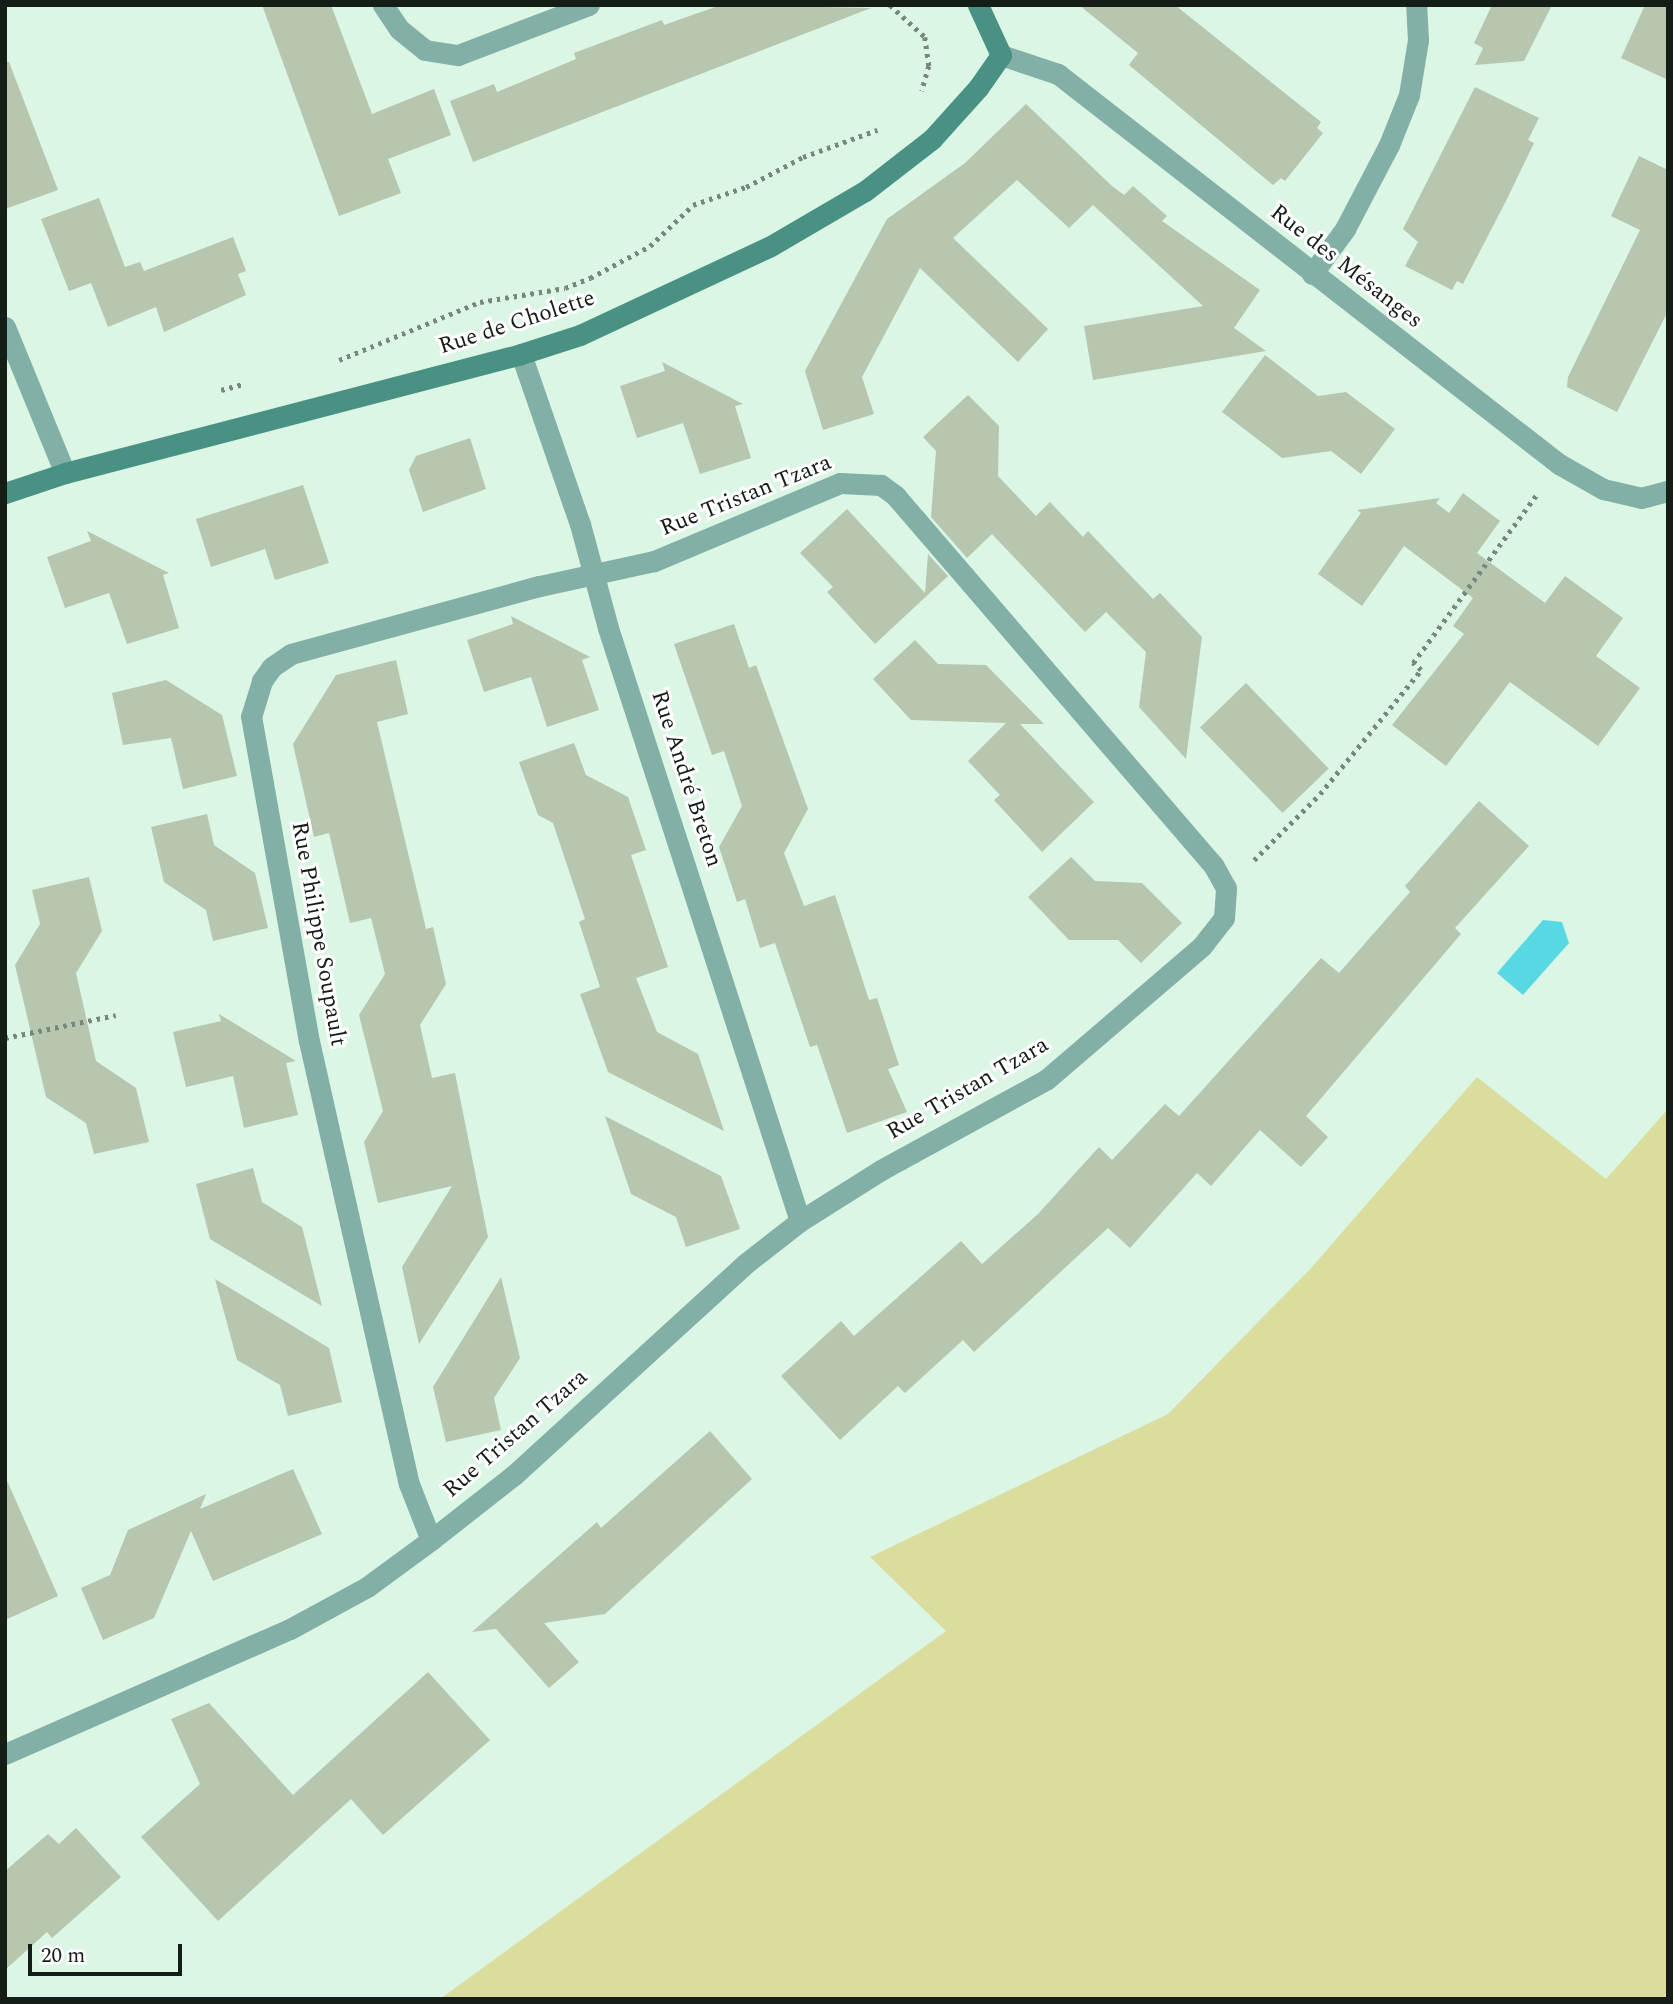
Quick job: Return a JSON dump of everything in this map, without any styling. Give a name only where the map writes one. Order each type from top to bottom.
[{"type":"street","points":[[383,5],[399,29],[425,50],[458,55],[589,5]]},
{"type":"street","points":[[978,5],[1001,55]]},
{"type":"street","points":[[1312,274],[1345,229],[1389,145],[1409,95],[1418,40],[1416,5]]},
{"type":"street","name":"Rue des Mésanges","points":[[1001,55],[1058,74],[1559,464],[1603,489],[1641,498],[1668,491]]},
{"type":"street","name":"Rue de Cholette","points":[[5,494],[65,473],[520,354],[580,335],[769,247],[865,191],[932,139],[1001,55]]},
{"type":"street","points":[[5,327],[65,473]]},
{"type":"street","name":"Rue André Breton","points":[[520,354],[596,576],[608,628],[800,1221]]},
{"type":"street","name":"Rue Tristan Tzara","points":[[5,1754],[290,1629],[367,1587],[514,1475],[745,1264],[800,1221],[881,1170],[1047,1079],[1202,946],[1224,918],[1226,888],[1177,823],[896,496],[881,485],[840,483],[654,561],[596,576]]},
{"type":"street","name":"Rue Philippe Soupault","points":[[431,1540],[409,1484],[309,1041],[251,716],[262,681],[272,667],[291,654],[539,586],[596,576]]},
{"type":"path","points":[[890,5],[925,37],[929,49],[929,66],[917,99]]},
{"type":"path","points":[[327,366],[480,302],[565,288],[590,278],[650,246],[693,205],[746,187],[803,157],[884,127]]},
{"type":"path","points":[[218,391],[252,382]]},
{"type":"path","points":[[1226,888],[1320,794],[1420,670],[1413,663],[1559,464]]},
{"type":"path","points":[[5,1038],[116,1015]]},
{"type":"green space","points":[[1477,1077],[1606,1179],[1668,1109],[1668,1999],[440,1999],[946,1631],[870,1557],[1168,1414],[1312,1267]]},
{"type":"water","points":[[1543,920],[1562,922],[1569,943],[1523,995],[1497,973]]},
{"type":"building","points":[[262,5],[331,5],[372,114],[434,89],[451,135],[388,159],[401,193],[339,216]]},
{"type":"building","points":[[721,5],[871,8],[473,162],[450,101],[494,84],[497,92],[576,59],[574,53],[662,20],[664,25]]},
{"type":"building","points":[[1079,5],[1175,5],[1321,122],[1317,128],[1323,133],[1285,181],[1281,178],[1273,185],[1129,65],[1138,53]]},
{"type":"building","points":[[1492,5],[1552,5],[1524,61],[1475,65],[1483,48],[1474,43]]},
{"type":"building","points":[[1645,5],[1668,5],[1668,80],[1621,58]]},
{"type":"building","points":[[5,62],[9,62],[58,190],[5,209]]},
{"type":"building","points":[[1475,87],[1539,118],[1528,140],[1534,143],[1507,199],[1463,284],[1457,281],[1452,290],[1405,266],[1418,242],[1403,229]]},
{"type":"building","points":[[1026,104],[1112,186],[1124,195],[1133,186],[1167,216],[1162,221],[1260,290],[1234,328],[1266,351],[1093,380],[1084,326],[1203,306],[1093,205],[1069,228],[1017,180],[953,238],[1048,329],[1018,362],[920,268],[862,377],[874,414],[823,430],[805,371],[887,219],[965,163]]},
{"type":"building","points":[[1639,156],[1668,170],[1668,311],[1617,412],[1567,387],[1568,377],[1640,230],[1611,216]]},
{"type":"building","points":[[99,198],[125,267],[140,262],[144,271],[233,237],[246,271],[238,274],[246,295],[164,332],[156,307],[108,327],[91,283],[69,291],[41,219]]},
{"type":"building","points":[[1265,355],[1318,396],[1346,392],[1395,429],[1361,474],[1331,451],[1282,458],[1222,412]]},
{"type":"building","points":[[662,362],[743,404],[735,406],[751,458],[700,474],[683,423],[637,438],[620,386],[665,371]]},
{"type":"building","points":[[968,395],[999,426],[998,476],[1036,516],[1050,502],[1083,537],[1088,531],[1153,599],[1160,593],[1202,637],[1186,759],[1139,707],[1146,652],[1106,612],[1085,632],[992,534],[967,558],[931,517],[936,451],[923,437]]},
{"type":"building","points":[[470,438],[486,489],[423,512],[409,470],[416,456]]},
{"type":"building","points":[[303,485],[329,563],[275,580],[265,549],[211,567],[196,519]]},
{"type":"building","points":[[1463,493],[1500,521],[1477,553],[1545,603],[1565,576],[1623,618],[1596,656],[1640,688],[1598,746],[1510,682],[1446,766],[1392,725],[1464,634],[1453,626],[1473,598],[1404,546],[1362,606],[1318,574],[1361,513],[1357,510],[1440,498],[1436,503],[1449,513]]},
{"type":"building","points":[[847,509],[925,593],[928,554],[948,576],[875,644],[827,592],[833,587],[800,553]]},
{"type":"building","points":[[87,531],[169,573],[163,575],[179,628],[127,644],[109,593],[65,608],[47,557],[91,541]]},
{"type":"building","points":[[511,616],[590,657],[582,660],[599,710],[547,727],[531,677],[484,692],[467,640],[513,624]]},
{"type":"building","points":[[734,624],[749,668],[756,665],[808,809],[784,853],[804,906],[835,895],[869,1000],[877,998],[899,1065],[888,1069],[907,1112],[847,1133],[817,1045],[810,1047],[775,943],[760,948],[745,899],[737,902],[719,847],[742,806],[724,751],[712,755],[674,644]]},
{"type":"building","points":[[915,640],[938,664],[986,665],[1044,724],[1020,724],[1094,802],[1042,852],[994,800],[1000,795],[968,761],[1006,723],[911,720],[873,679]]},
{"type":"building","points":[[396,660],[408,714],[377,722],[426,929],[433,927],[446,984],[420,1025],[432,1078],[455,1073],[488,1237],[419,1344],[402,1267],[452,1186],[378,1203],[364,1142],[383,1111],[359,1015],[385,974],[371,918],[350,923],[329,833],[314,837],[293,744],[336,675]]},
{"type":"building","points":[[166,680],[222,715],[237,776],[183,789],[171,738],[123,745],[112,693]]},
{"type":"building","points":[[1246,683],[1329,769],[1283,813],[1200,727]]},
{"type":"building","points":[[574,743],[586,775],[628,797],[646,850],[631,855],[668,967],[636,978],[657,1032],[698,1054],[724,1131],[608,1072],[580,994],[600,987],[579,922],[585,919],[553,823],[538,815],[519,762]]},
{"type":"building","points":[[1479,801],[1529,846],[1455,928],[1461,934],[1306,1116],[1328,1137],[1301,1167],[1260,1130],[1211,1186],[1197,1173],[1130,1248],[1108,1228],[974,1352],[963,1340],[905,1393],[898,1386],[840,1440],[781,1376],[841,1321],[854,1336],[961,1241],[982,1264],[1038,1214],[1099,1147],[1112,1160],[1165,1104],[1179,1116],[1321,958],[1339,973],[1410,892],[1405,886]]},
{"type":"building","points":[[207,814],[214,845],[255,873],[268,928],[213,941],[206,910],[164,882],[151,827]]},
{"type":"building","points":[[1071,857],[1095,881],[1142,883],[1182,923],[1141,963],[1118,940],[1069,940],[1028,897]]},
{"type":"building","points":[[89,877],[102,931],[76,973],[96,1061],[136,1088],[149,1142],[94,1154],[86,1123],[46,1097],[15,965],[40,924],[32,890]]},
{"type":"building","points":[[219,1014],[296,1061],[286,1063],[298,1115],[244,1128],[233,1076],[186,1087],[173,1032],[221,1021]]},
{"type":"building","points":[[605,1116],[721,1176],[740,1229],[686,1247],[676,1217],[631,1194]]},
{"type":"building","points":[[253,1168],[262,1202],[302,1227],[322,1306],[210,1239],[196,1184]]},
{"type":"building","points":[[501,1277],[520,1358],[494,1398],[501,1430],[446,1442],[433,1387]]},
{"type":"building","points":[[215,1279],[329,1348],[342,1402],[288,1416],[280,1385],[237,1360]]},
{"type":"building","points":[[710,1431],[752,1479],[605,1614],[544,1623],[579,1662],[549,1688],[496,1629],[472,1632],[597,1522],[601,1528]]},
{"type":"building","points":[[293,1469],[322,1534],[213,1581],[191,1531],[154,1618],[103,1640],[81,1588],[110,1575],[128,1530],[206,1494],[200,1509]]},
{"type":"building","points":[[5,1476],[58,1596],[5,1620]]},
{"type":"building","points":[[428,1672],[490,1740],[383,1835],[351,1799],[218,1921],[141,1837],[200,1784],[171,1719],[209,1703],[293,1795]]},
{"type":"building","points":[[76,1828],[121,1877],[52,1938],[47,1932],[5,1970],[5,1871],[48,1834],[59,1844]]}]
